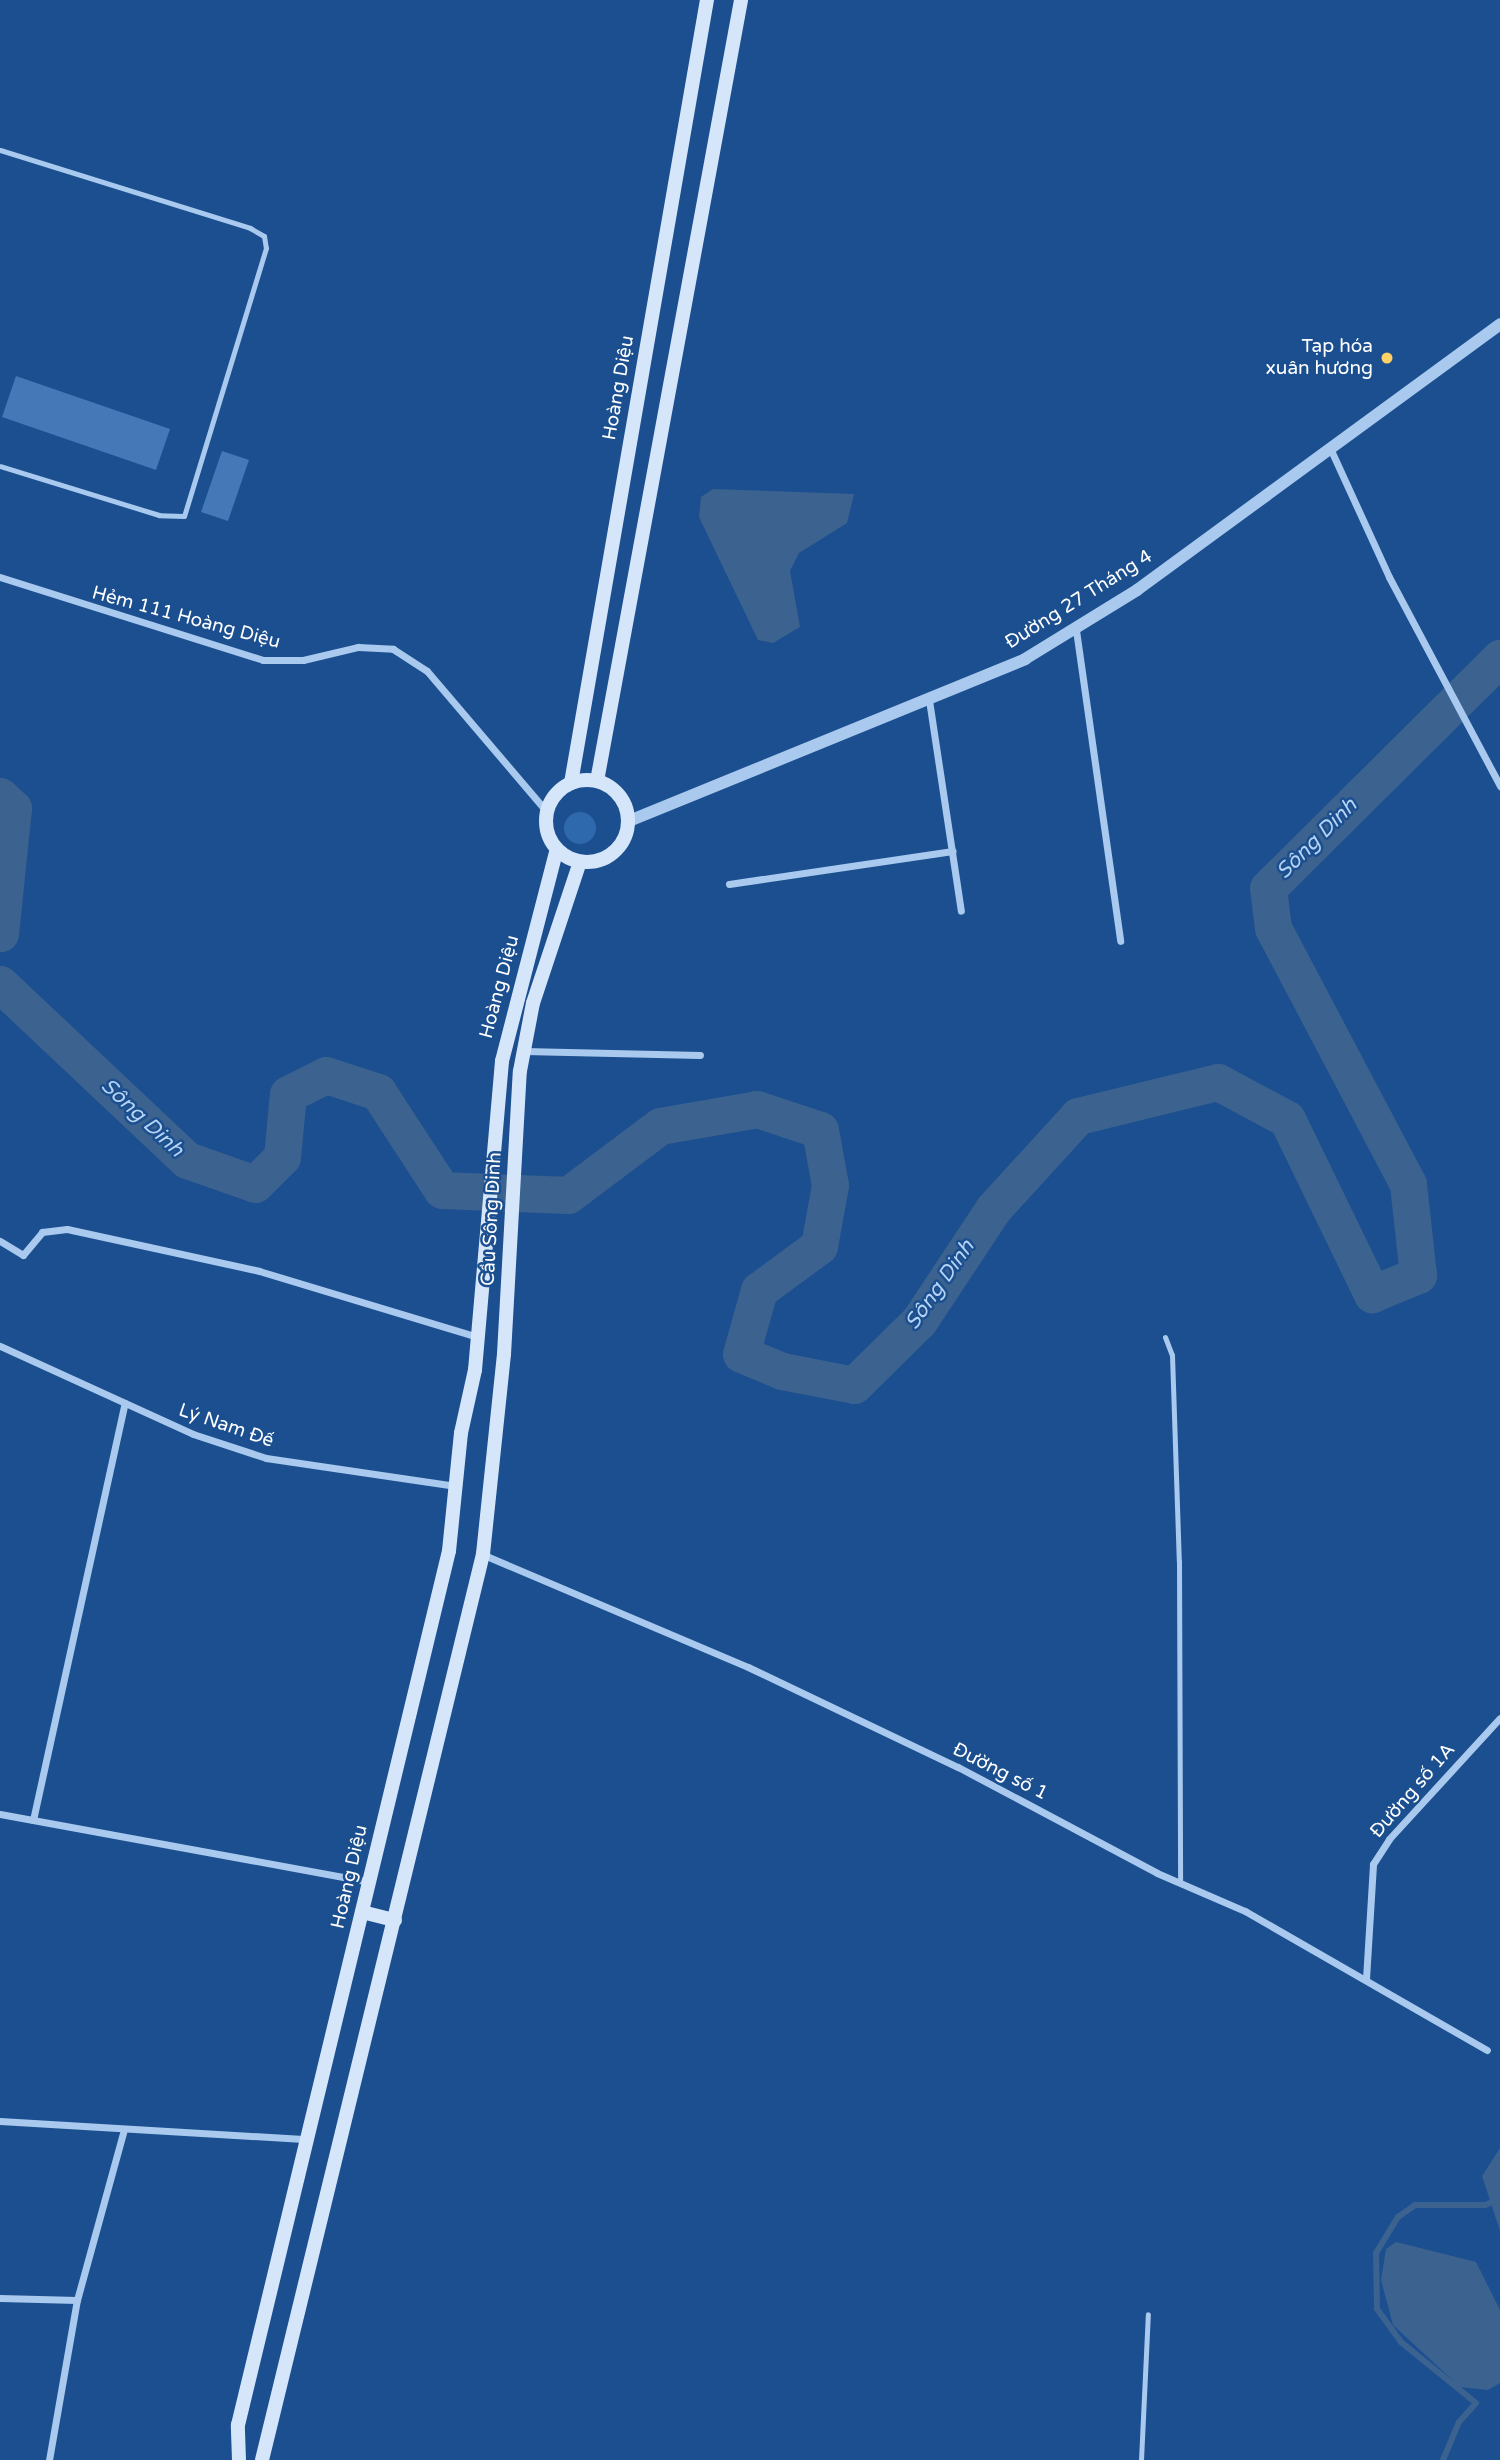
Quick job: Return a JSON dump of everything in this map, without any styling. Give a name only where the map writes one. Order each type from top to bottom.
[{"type":"main road","name":"Hoàng Diệu","points":[[571,783],[707,0]]},
{"type":"main road","points":[[597,781],[741,0]]},
{"type":"main road","points":[[597,781],[620,796],[629,821],[614,853],[580,862],[557,849],[550,838],[547,812],[571,783],[597,781]]},
{"type":"main road","name":"Hoàng Diệu","points":[[493,1136],[509,1023],[557,849]]},
{"type":"main road","name":"Hoàng Diệu","points":[[515,1138],[524,1051],[533,1003],[580,862]]},
{"type":"main road","name":"Cầu Sông Dinh","points":[[480,1299],[493,1136]]},
{"type":"main road","name":"Cầu Sông Dinh","points":[[483,1554],[506,1303],[515,1138]]},
{"type":"main road","name":"Hoàng Diệu","points":[[239,2460],[238,2425],[449,1551],[478,1337],[480,1299]]},
{"type":"main road","points":[[262,2460],[483,1554]]},
{"type":"main road","points":[[362,1912],[395,1920]]},
{"type":"street","name":"Đường 27 Tháng 4","points":[[629,821],[1003,670],[1076,630],[1500,324]]},
{"type":"street","points":[[1330,448],[1432,661],[1500,786]]},
{"type":"street","name":"Hẻm 111 Hoàng Diệu","points":[[0,577],[263,660],[303,660],[358,648],[393,649],[427,671],[547,812]]},
{"type":"street","points":[[1076,630],[1120,941]]},
{"type":"street","points":[[929,700],[961,911]]},
{"type":"street","points":[[729,884],[953,851]]},
{"type":"street","points":[[524,1051],[700,1055]]},
{"type":"street","points":[[0,1241],[23,1255],[42,1232],[67,1229],[259,1271],[478,1337]]},
{"type":"street","name":"Lý Nam Đế","points":[[0,1346],[125,1403],[266,1458],[456,1486]]},
{"type":"street","points":[[33,1820],[125,1403]]},
{"type":"street","name":"Đường số 1","points":[[483,1554],[748,1667],[1180,1883],[1245,1910],[1487,2050]]},
{"type":"street","name":"Đường số 1A","points":[[1366,1979],[1373,1864],[1389,1839],[1500,1718]]},
{"type":"street","points":[[0,1814],[369,1882]]},
{"type":"street","points":[[0,2121],[307,2139]]},
{"type":"street","points":[[49,2460],[77,2301],[124,2129]]},
{"type":"street","points":[[0,2298],[77,2301]]},
{"type":"lane","points":[[0,150],[250,228],[266,241],[184,516],[159,515],[0,466]]},
{"type":"lane","points":[[1165,1337],[1172,1355],[1180,1561],[1180,1883]]},
{"type":"lane","points":[[1141,2460],[1148,2314]]},
{"type":"shaded area","points":[[713,489],[854,494],[847,523],[799,553],[790,571],[800,627],[773,643],[758,640],[699,517],[701,497]]},
{"type":"shaded area","points":[[580,812],[592,816],[596,828],[592,840],[580,844],[568,840],[564,828],[568,816]]},
{"type":"shaded area","points":[[1500,2148],[1500,2231],[1482,2176]]},
{"type":"shaded area","points":[[1396,2242],[1476,2262],[1500,2310],[1500,2383],[1488,2390],[1460,2387],[1393,2325],[1381,2280],[1386,2249]]},
{"type":"building","points":[[16,376],[170,429],[156,470],[2,417]]},
{"type":"building","points":[[222,451],[249,460],[228,521],[201,512]]},
{"type":"waterway","name":"Sông Dinh","points":[[0,984],[187,1160],[255,1184],[282,1157],[288,1094],[326,1075],[378,1092],[442,1190],[568,1195],[660,1126],[757,1109],[820,1130],[830,1185],[819,1246],[759,1290],[741,1354],[782,1371],[854,1385],[919,1321],[993,1209],[1078,1116],[1218,1082],[1287,1119],[1372,1294],[1418,1275],[1408,1184],[1273,928],[1268,888],[1500,658]]},
{"type":"waterway","name":"Sông Dinh","points":[[0,796],[13,808],[0,933]]},
{"type":"waterway","points":[[1443,2460],[1459,2422],[1476,2403],[1401,2342],[1377,2309],[1376,2253],[1398,2217],[1415,2205],[1485,2205],[1500,2199]]},
{"type":"place","name":"Tạp hóa xuân hương","points":[[1387,358]]}]
